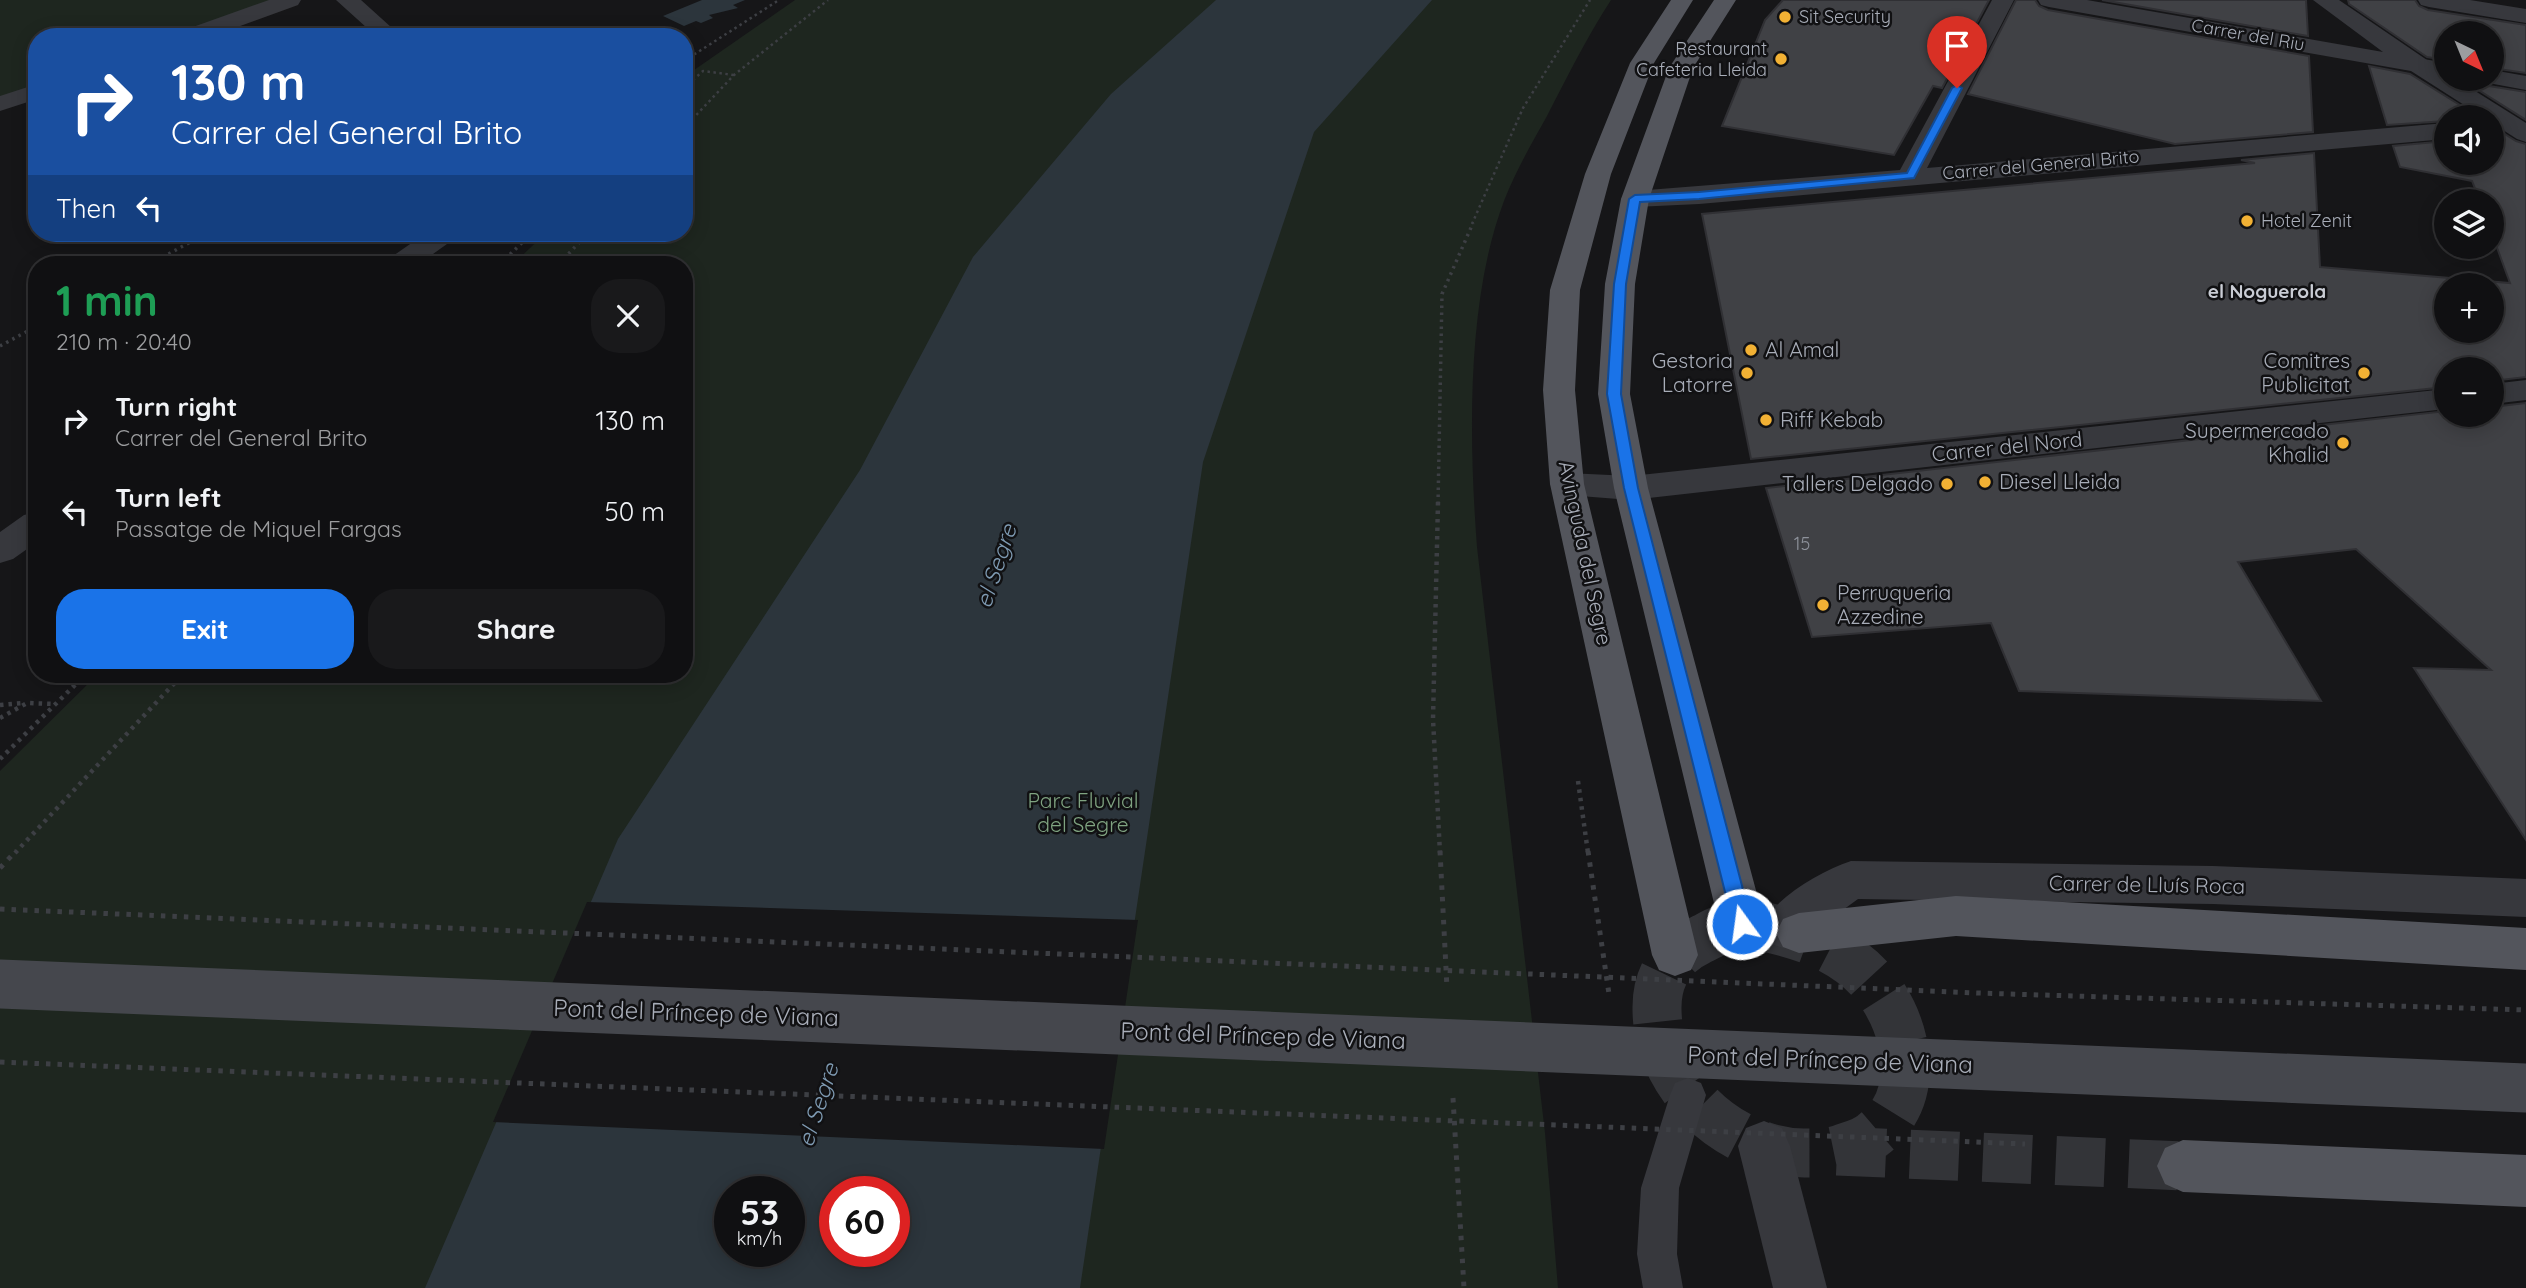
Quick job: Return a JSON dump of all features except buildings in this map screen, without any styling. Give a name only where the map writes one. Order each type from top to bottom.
[{"type":"main road","name":"Avinguda del Segre","points":[[1675,955],[1567,484],[1559,390],[1565,290],[1598,174],[1642,62],[1682,0]]},
{"type":"main road","points":[[1725,0],[1681,68],[1635,199],[1620,284],[1614,394],[1631,488],[1775,928],[1956,916],[2526,949]]},
{"type":"main road","name":"Pont del Príncep de Viana","points":[[0,984],[2526,1088]]},
{"type":"main road","points":[[2183,1166],[2526,1181]]},
{"type":"street","points":[[212,28],[290,0]]},
{"type":"street","points":[[346,0],[380,28]]},
{"type":"street","points":[[1910,176],[2003,0]]},
{"type":"street","name":"Carrer del Riu","points":[[2049,0],[2434,68]]},
{"type":"street","points":[[2324,0],[2514,128]]},
{"type":"street","points":[[2429,0],[2526,16]]},
{"type":"street","points":[[2504,79],[2526,83]]},
{"type":"street","points":[[0,104],[28,93]]},
{"type":"street","name":"Carrer del General Brito","points":[[1635,199],[1699,196],[2434,132]]},
{"type":"street","points":[[411,256],[431,242]]},
{"type":"street","points":[[2504,393],[2526,390]]},
{"type":"street","name":"Carrer del Nord","points":[[1567,484],[1631,488],[2434,400]]},
{"type":"street","points":[[0,550],[28,530]]},
{"type":"street","name":"Carrer de Lluís Roca","points":[[1775,928],[1851,880],[2213,885],[2526,898]]},
{"type":"street","points":[[1764,1146],[1800,1288]]},
{"type":"lane","points":[[1663,1288],[1657,1254],[1660,1188],[1688,1095]]},
{"type":"path","points":[[693,55],[779,0]]},
{"type":"path","points":[[693,118],[734,75],[828,0]]},
{"type":"path","points":[[1448,996],[1433,719],[1442,294],[1523,108],[1590,0]]},
{"type":"path","points":[[693,80],[703,71],[734,75]]},
{"type":"path","points":[[165,256],[190,242]]},
{"type":"path","points":[[509,256],[523,242]]},
{"type":"path","points":[[566,256],[580,242]]},
{"type":"path","points":[[0,346],[28,331]]},
{"type":"path","points":[[0,758],[77,683]]},
{"type":"path","points":[[0,868],[175,683]]},
{"type":"path","points":[[0,718],[27,703]]},
{"type":"path","points":[[0,705],[56,704]]},
{"type":"path","points":[[0,909],[1963,992],[2526,1010]]},
{"type":"path","points":[[0,1062],[2025,1144]]},
{"type":"path","points":[[1453,1094],[1464,1288]]},
{"type":"green space","points":[[0,0],[290,0],[212,28],[28,28],[28,94],[0,104]]},
{"type":"green space","name":"Parc Fluvial del Segre","points":[[795,0],[1611,0],[1585,43],[1504,201],[1483,282],[1473,372],[1472,462],[1477,547],[1545,1133],[1558,1288],[0,1288],[0,771],[89,683],[693,683],[693,256],[522,256],[536,242],[693,242],[693,71]]},
{"type":"water","points":[[702,0],[745,0],[733,5],[738,8],[709,15],[713,18],[701,23],[696,21],[684,26],[663,16]]},
{"type":"water","name":"el Segre","points":[[1216,0],[1432,0],[1314,132],[1203,462],[1080,1288],[425,1288],[618,839],[860,470],[973,257],[1111,94]]},
{"type":"pier","points":[[587,902],[1138,920],[1104,1149],[493,1122]]},
{"type":"tunnel","points":[[1761,926],[1805,938],[1846,958],[1869,978],[1893,1014],[1901,1035],[1905,1078],[1900,1099],[1890,1118],[1863,1141],[1818,1153],[1776,1150],[1749,1141],[1724,1127],[1702,1108],[1683,1087],[1669,1062],[1660,1035],[1657,1007],[1660,985],[1668,967],[1690,945],[1718,931],[1761,926]]},
{"type":"tunnel","points":[[1837,1151],[2183,1166]]},
{"type":"place","name":"Sit Security","points":[[1785,17]]},
{"type":"place","name":"Restaurant Cafeteria Lleida","points":[[1781,59]]},
{"type":"place","name":"Hotel Zenit","points":[[2247,221]]},
{"type":"place","name":"Al Amal","points":[[1751,350]]},
{"type":"place","name":"Gestoria Latorre","points":[[1747,373]]},
{"type":"place","name":"Comitres Publicitat","points":[[2364,373]]},
{"type":"place","name":"Riff Kebab","points":[[1766,420]]},
{"type":"place","name":"Supermercado Khalid","points":[[2343,443]]},
{"type":"place","name":"Diesel Lleida","points":[[1985,482]]},
{"type":"place","name":"Tallers Delgado","points":[[1947,484]]},
{"type":"place","name":"Perruqueria Azzedine","points":[[1823,605]]},
{"type":"district","name":"el Noguerola","points":[[2267,291]]},
{"type":"route","points":[[1742,924],[1631,488],[1614,394],[1620,284],[1635,199],[1699,196],[1910,176],[1957,88]]}]
